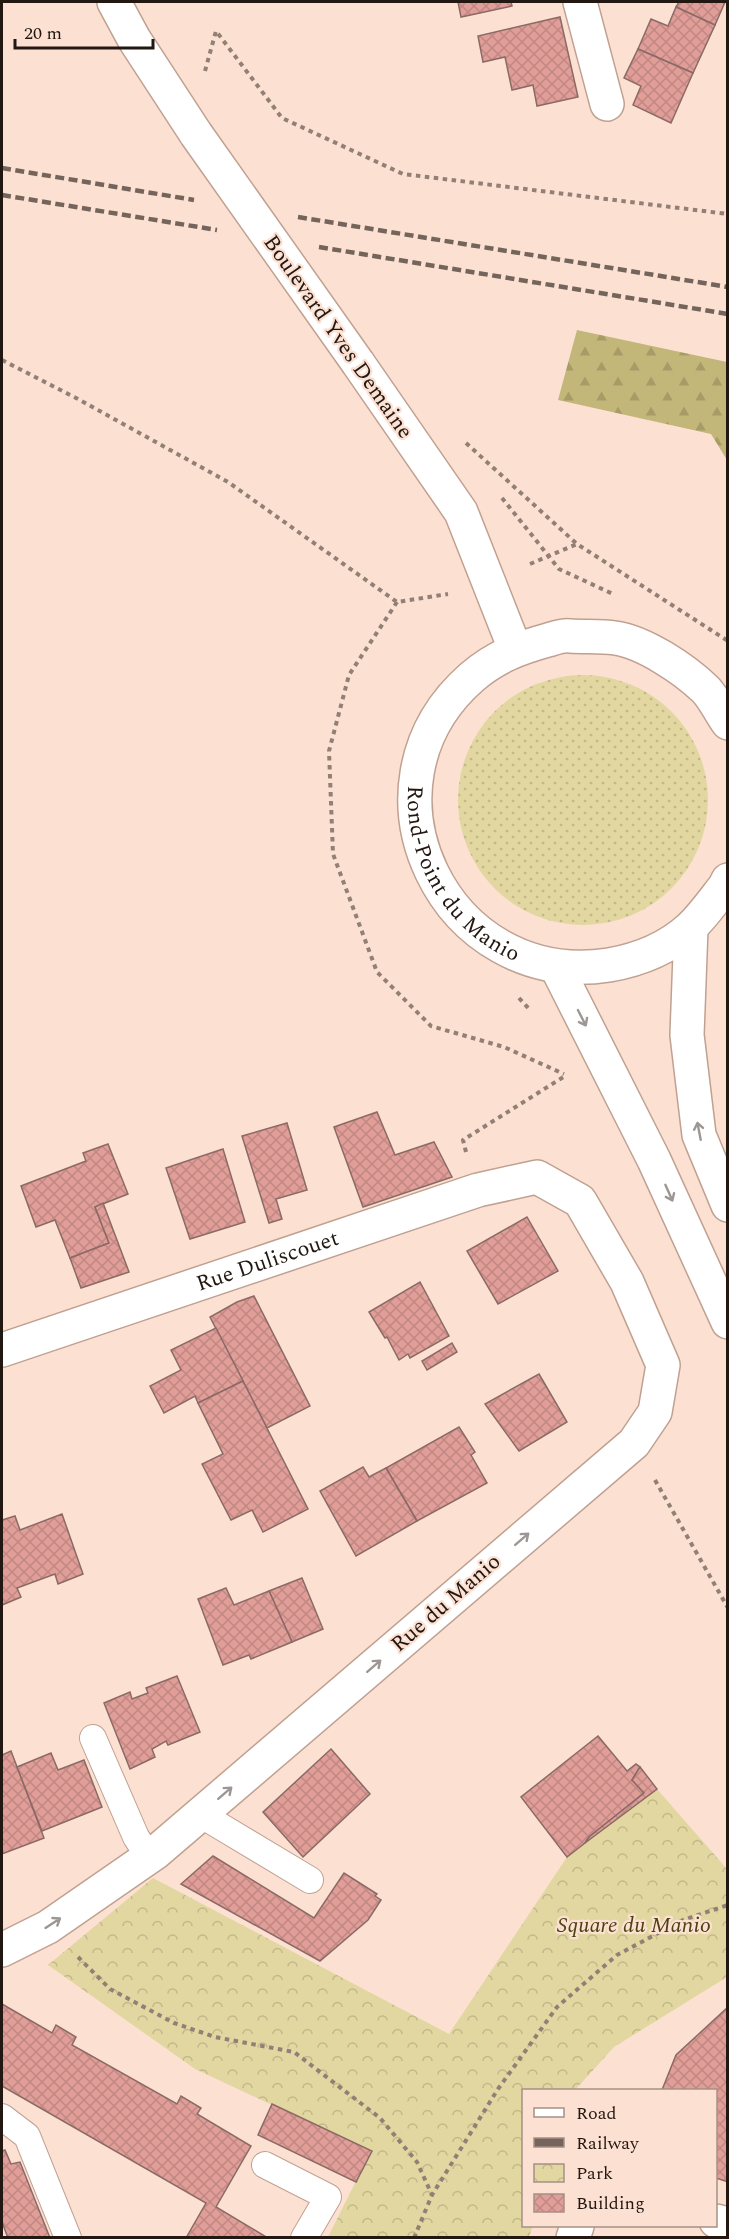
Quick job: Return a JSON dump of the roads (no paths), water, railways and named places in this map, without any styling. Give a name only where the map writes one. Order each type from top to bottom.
[{"type":"main road","name":"Boulevard Yves Demaine","points":[[104,2],[134,39]]},
{"type":"main road","name":"Boulevard Yves Demaine","points":[[114,2],[134,39],[196,134],[461,512],[515,649]]},
{"type":"main road","points":[[580,2],[607,104]]},
{"type":"main road","name":"Rond-Point du Manio","points":[[728,723],[706,690],[666,657],[617,638],[566,636],[515,649],[484,666],[458,690],[437,719],[422,752],[415,787],[416,822],[424,857],[436,882],[462,918],[490,940],[521,957],[556,966],[592,967],[628,962],[661,948],[691,928],[728,880]]},
{"type":"main road","points":[[691,928],[687,1035],[699,1135],[728,1205]]},
{"type":"main road","points":[[556,966],[654,1160],[728,1322]]},
{"type":"main road","name":"Rue Duliscouet","points":[[2,1350],[478,1190],[537,1178]]},
{"type":"main road","name":"Rue du Manio","points":[[2,1950],[48,1927],[149,1857],[634,1443],[655,1412],[663,1365],[627,1282],[580,1201],[537,1178]]},
{"type":"lane","points":[[93,1738],[136,1837],[149,1857]]},
{"type":"lane","points":[[200,1814],[310,1880]]},
{"type":"lane","points":[[2,2117],[27,2136],[68,2238]]},
{"type":"lane","points":[[266,2165],[328,2197],[304,2238]]},
{"type":"railway","points":[[2,168],[194,200]]},
{"type":"railway","points":[[2,195],[217,230]]},
{"type":"railway","points":[[298,217],[728,287]]},
{"type":"railway","points":[[319,247],[728,314]]},
{"type":"park label","name":"Square du Manio","points":[[634,1925]]}]
